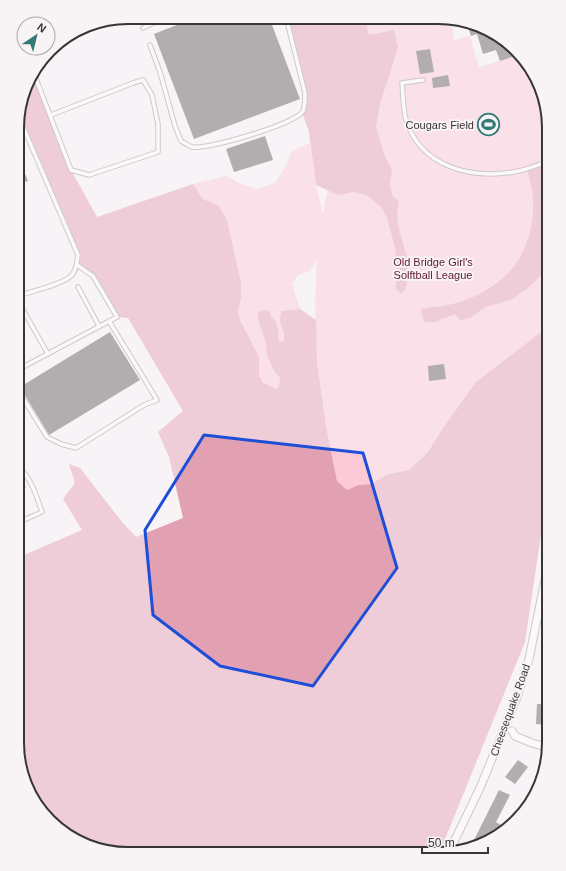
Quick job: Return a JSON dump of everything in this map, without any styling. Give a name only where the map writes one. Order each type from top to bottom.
[{"type":"street","name":"Cheesequake Road","points":[[452,846],[480,788],[516,700],[529,659],[542,595]]},
{"type":"street","points":[[512,731],[515,736],[542,746]]},
{"type":"lane","points":[[143,28],[151,24]]},
{"type":"lane","points":[[150,45],[160,72],[175,126],[181,141],[193,147],[223,143],[283,124],[295,118],[302,112],[305,103],[304,93],[287,24]]},
{"type":"lane","points":[[36,79],[71,170],[89,176],[158,152],[158,124],[152,95],[143,80],[51,115]]},
{"type":"lane","points":[[423,80],[402,83],[403,102],[406,119],[415,139],[430,156],[453,168],[469,172],[514,172],[542,163]]},
{"type":"lane","points":[[24,129],[78,255],[77,265],[72,276],[58,283],[24,293]]},
{"type":"lane","points":[[24,366],[117,317],[93,276],[77,265]]},
{"type":"lane","points":[[78,287],[99,326]]},
{"type":"lane","points":[[24,312],[48,354]]},
{"type":"lane","points":[[24,399],[48,437],[61,444],[76,448],[144,405],[157,400],[109,321]]},
{"type":"lane","points":[[24,472],[33,485],[42,512],[24,521]]},
{"type":"highlighted area","points":[[204,435],[363,453],[397,568],[313,686],[220,666],[153,615],[145,530]]},
{"type":"green space","name":"Old Bridge Girl's Solftball League","points":[[366,24],[452,25],[454,40],[470,36],[479,67],[514,56],[528,76],[537,94],[542,128],[542,331],[476,382],[428,452],[409,470],[388,474],[371,484],[358,485],[347,490],[337,481],[326,426],[317,362],[315,302],[317,259],[310,271],[298,275],[292,284],[300,309],[281,311],[280,322],[284,329],[283,341],[280,343],[278,336],[258,320],[269,358],[280,378],[279,386],[276,389],[262,381],[259,374],[256,351],[240,320],[238,312],[241,298],[241,283],[234,253],[219,207],[203,199],[193,184],[227,176],[240,184],[259,189],[276,182],[292,151],[310,143],[316,185],[323,215],[328,192],[325,186],[376,127],[380,104],[398,48],[369,35]]},
{"type":"shaded area","points":[[288,24],[366,24],[369,35],[394,30],[398,48],[380,104],[376,127],[384,154],[392,170],[390,184],[392,195],[399,202],[397,215],[399,230],[407,257],[407,283],[405,290],[401,293],[396,290],[394,261],[396,251],[387,218],[381,207],[368,196],[354,192],[338,195],[316,185],[309,132],[302,112],[305,93]]},
{"type":"shaded area","points":[[36,80],[71,170],[97,217],[193,184],[203,199],[219,206],[227,220],[241,283],[241,298],[238,312],[240,320],[259,358],[259,374],[262,382],[276,389],[279,386],[280,378],[275,372],[268,358],[265,340],[258,320],[258,314],[262,310],[269,311],[272,318],[276,321],[280,342],[283,341],[284,335],[280,321],[281,311],[300,309],[316,320],[317,362],[326,426],[337,481],[347,490],[358,485],[371,484],[388,474],[409,470],[428,452],[476,382],[541,332],[542,528],[525,642],[442,847],[114,846],[88,839],[65,826],[54,817],[38,795],[29,777],[24,750],[24,555],[82,530],[63,499],[75,483],[69,464],[80,468],[122,522],[136,537],[183,518],[169,457],[158,432],[183,411],[128,318],[117,317],[93,276],[77,265],[78,255],[24,129],[29,94]]},
{"type":"shaded area","points":[[542,163],[542,275],[527,289],[512,299],[485,307],[471,317],[461,321],[455,314],[435,322],[424,322],[421,309],[445,306],[474,297],[498,282],[517,263],[526,246],[533,217],[533,198],[527,168]]},
{"type":"building","points":[[179,24],[272,24],[300,99],[194,139],[154,34]]},
{"type":"building","points":[[469,29],[490,38],[514,56],[500,61],[496,50],[483,54],[477,34],[471,36]]},
{"type":"building","points":[[430,49],[434,72],[420,74],[416,51]]},
{"type":"building","points":[[448,75],[450,86],[433,88],[432,78]]},
{"type":"building","points":[[265,136],[273,160],[234,172],[226,149]]},
{"type":"building","points":[[24,171],[28,181],[24,182]]},
{"type":"building","points":[[110,332],[140,380],[49,435],[24,394],[24,385]]},
{"type":"building","points":[[444,364],[446,379],[429,381],[428,366]]},
{"type":"building","points":[[537,704],[542,704],[542,724],[536,724]]},
{"type":"building","points":[[518,760],[528,767],[515,784],[505,777]]},
{"type":"building","points":[[499,790],[510,795],[496,822],[501,825],[500,827],[473,841]]},
{"type":"place","name":"Cougars Field","points":[[489,125]]}]
